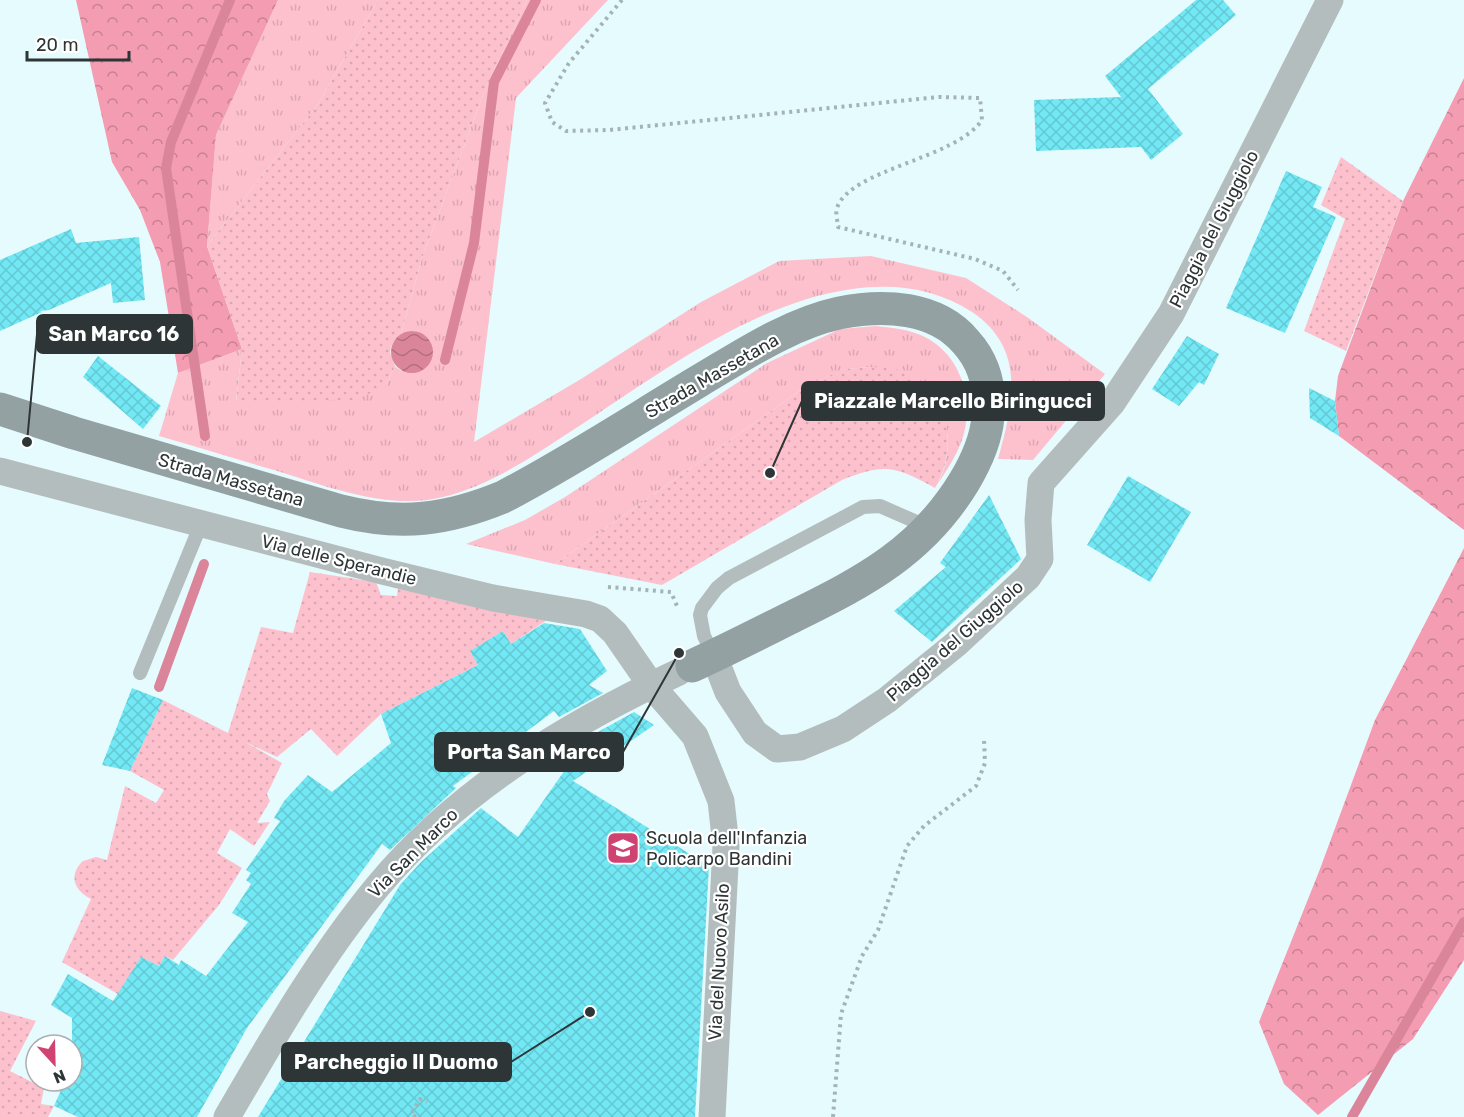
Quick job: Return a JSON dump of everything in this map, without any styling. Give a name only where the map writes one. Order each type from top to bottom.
[{"type":"street","name":"Piaggia del Giuggiolo","points":[[695,664],[728,692],[755,733],[777,749],[800,747],[830,736],[887,700],[956,644],[1029,578],[1041,559],[1038,520],[1041,483],[1112,403],[1170,314],[1330,0]]},
{"type":"street","name":"Strada Massetana","points":[[0,409],[341,512],[396,521],[425,519],[473,508],[511,493],[723,367],[791,330],[838,314],[861,310],[898,310],[931,317],[960,335],[980,362],[988,390],[989,408],[984,444],[957,493],[930,528],[908,549],[873,575],[695,664]]},
{"type":"street","name":"Via delle Sperandie","points":[[0,471],[484,596],[594,616],[615,633],[651,685]]},
{"type":"street","name":"Via San Marco","points":[[227,1117],[327,956],[393,869],[443,819],[492,781],[574,726],[695,664]]},
{"type":"street","name":"Via del Nuovo Asilo","points":[[651,685],[694,736],[714,782],[725,821],[712,1117]]},
{"type":"lane","points":[[695,664],[704,636],[700,615],[708,599],[729,578],[863,507],[880,506],[930,528]]},
{"type":"lane","points":[[140,674],[201,524]]},
{"type":"path","points":[[622,0],[569,63],[545,103],[552,122],[566,131],[609,130],[939,96],[980,98],[982,120],[974,133],[890,170],[846,193],[836,210],[838,227],[975,259],[1003,271],[1018,290]]},
{"type":"path","points":[[606,587],[671,592],[680,613]]},
{"type":"path","points":[[832,1117],[842,1014],[862,956],[878,930],[908,846],[924,826],[976,786],[986,763],[984,739]]},
{"type":"path","points":[[416,1117],[411,1114],[420,1099],[427,1102]]},
{"type":"green space","points":[[76,0],[278,0],[216,135],[207,246],[242,349],[178,373],[160,262],[140,210],[112,162]]},
{"type":"green space","points":[[278,0],[378,0],[318,104],[207,246],[216,135]]},
{"type":"green space","points":[[378,0],[527,0],[486,87],[422,258],[401,334],[392,344],[390,352],[395,366],[386,385],[356,400],[236,402],[242,349],[207,246],[318,104]]},
{"type":"green space","points":[[527,0],[608,0],[516,98],[474,442],[581,379],[701,302],[779,261],[871,256],[966,278],[1027,317],[1105,374],[1033,460],[998,459],[1008,418],[1011,379],[1008,361],[1001,343],[990,327],[972,312],[944,297],[899,287],[868,287],[814,297],[741,326],[671,365],[511,469],[478,486],[443,497],[422,501],[401,501],[357,495],[159,436],[178,373],[242,349],[236,401],[386,385],[395,366],[401,371],[426,337],[414,331],[401,334],[422,258],[486,87]]},
{"type":"green space","points":[[1464,78],[1464,530],[1339,436],[1335,401],[1338,376],[1403,201]]},
{"type":"green space","points":[[1341,157],[1403,201],[1346,351],[1304,331],[1345,219],[1321,205]]},
{"type":"green space","points":[[876,326],[919,334],[938,345],[956,368],[962,381],[966,396],[966,425],[953,459],[935,488],[946,463],[948,435],[870,367],[846,369],[808,385],[555,564],[466,544],[525,520],[565,497],[767,363],[840,329]]},
{"type":"green space","points":[[870,367],[896,369],[911,374],[925,383],[935,396],[947,425],[948,442],[942,474],[935,488],[910,475],[890,469],[869,471],[842,480],[662,585],[555,564],[808,385],[845,369]]},
{"type":"green space","points":[[1464,548],[1464,960],[1413,1039],[1318,1115],[1284,1084],[1259,1022],[1320,869],[1375,720]]},
{"type":"green space","points":[[310,572],[376,582],[381,595],[397,596],[398,587],[547,620],[511,644],[503,631],[470,651],[478,665],[381,714],[337,756],[311,729],[277,757],[245,742],[282,763],[267,794],[270,801],[257,823],[270,822],[254,846],[230,829],[217,853],[242,868],[219,905],[173,960],[165,956],[159,966],[141,957],[134,968],[137,1005],[62,962],[91,899],[80,892],[75,882],[74,877],[78,866],[83,861],[96,857],[107,860],[125,786],[156,803],[164,790],[130,771],[163,700],[228,733],[261,627],[293,633]]},
{"type":"green space","points":[[0,1011],[36,1021],[30,1033],[24,1033],[24,1044],[10,1071],[24,1078],[24,1093],[43,1093],[41,1104],[54,1106],[48,1117],[0,1117]]},
{"type":"water","points":[[412,331],[420,332],[427,337],[432,344],[432,360],[427,367],[420,372],[412,373],[404,372],[397,367],[392,360],[391,352],[392,344],[397,337],[404,332]]},
{"type":"building","points":[[1196,0],[1223,0],[1236,15],[1148,89],[1183,134],[1151,160],[1141,147],[1036,151],[1034,100],[1121,97],[1105,76]]},
{"type":"building","points":[[1286,171],[1322,187],[1313,207],[1336,217],[1285,333],[1226,308]]},
{"type":"building","points":[[71,229],[76,243],[139,237],[145,300],[113,303],[111,283],[49,310],[40,311],[42,312],[0,331],[0,260]]},
{"type":"building","points":[[1187,336],[1219,354],[1204,385],[1199,382],[1179,406],[1152,389]]},
{"type":"building","points":[[98,356],[161,406],[143,429],[83,377]]},
{"type":"building","points":[[1309,388],[1335,401],[1339,436],[1310,418]]},
{"type":"building","points":[[1128,476],[1191,512],[1150,582],[1087,545]]},
{"type":"building","points":[[989,495],[1021,559],[932,642],[894,611],[946,567],[940,563]]},
{"type":"building","points":[[544,623],[580,629],[607,671],[589,685],[603,693],[559,717],[554,711],[453,786],[456,788],[390,850],[382,844],[247,1028],[197,1117],[78,1117],[54,1106],[60,1093],[84,1093],[84,1033],[72,1033],[72,1018],[51,1005],[68,974],[113,1001],[141,957],[159,966],[165,956],[179,965],[181,960],[206,976],[248,922],[232,913],[251,884],[246,880],[251,873],[246,870],[280,821],[274,818],[284,801],[308,775],[332,792],[391,743],[381,714],[478,665],[470,651],[503,631],[511,644]]},
{"type":"building","points":[[132,688],[163,700],[130,771],[102,765]]},
{"type":"building","points":[[634,712],[654,725],[573,781],[709,866],[695,1117],[258,1117],[400,885],[421,862],[481,808],[518,837],[581,747],[578,743]]},
{"type":"waterway","points":[[205,436],[166,168],[171,142],[230,0]]},
{"type":"waterway","points":[[445,360],[474,243],[494,82],[536,0]]},
{"type":"waterway","points":[[159,687],[204,564]]},
{"type":"waterway","points":[[1352,1117],[1464,922]]},
{"type":"place","name":"San Marco 16","points":[[27,442]]},
{"type":"place","name":"Piazzale Marcello Biringucci","points":[[770,473]]},
{"type":"place","name":"Porta San Marco","points":[[679,653]]},
{"type":"place","name":"Scuola dell'Infanzia Policarpo Bandini","points":[[623,848]]},
{"type":"place","name":"Parcheggio Il Duomo","points":[[590,1012]]}]
